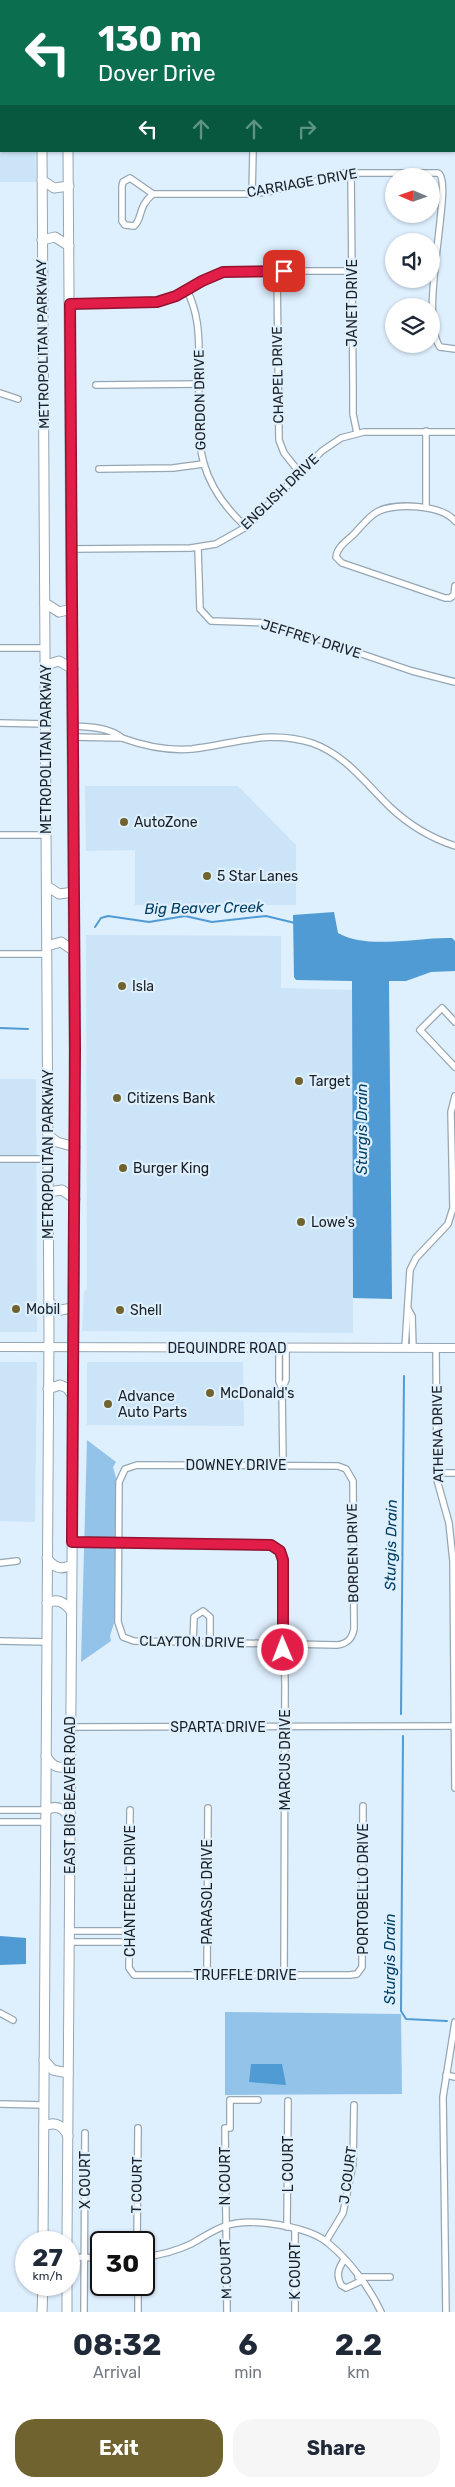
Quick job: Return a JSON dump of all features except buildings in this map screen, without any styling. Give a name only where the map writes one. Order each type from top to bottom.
[{"type":"main road","name":"METROPOLITAN PARKWAY","points":[[42,152],[49,1347]]},
{"type":"main road","name":"METROPOLITAN PARKWAY","points":[[68,152],[74,892],[75,1199],[72,1308],[73,1347]]},
{"type":"main road","points":[[42,180],[54,188],[69,186]]},
{"type":"main road","points":[[42,240],[55,237],[69,246]]},
{"type":"main road","points":[[46,603],[59,612],[72,609]]},
{"type":"main road","points":[[46,665],[59,661],[73,669]]},
{"type":"main road","points":[[47,886],[59,894],[74,892]]},
{"type":"main road","points":[[47,950],[61,942],[74,950]]},
{"type":"main road","points":[[48,1135],[57,1142],[75,1146]]},
{"type":"main road","points":[[48,1192],[62,1190],[75,1199]]},
{"type":"main road","points":[[49,1303],[61,1310],[72,1308]]},
{"type":"main road","name":"DEQUINDRE ROAD","points":[[0,1347],[455,1348]]},
{"type":"main road","name":"EAST BIG BEAVER ROAD","points":[[43,2231],[49,1347]]},
{"type":"main road","name":"EAST BIG BEAVER ROAD","points":[[67,2231],[73,1347]]},
{"type":"main road","points":[[48,1389],[60,1385],[68,1388],[73,1396]]},
{"type":"main road","points":[[47,1558],[58,1568],[65,1568],[71,1565]]},
{"type":"main road","points":[[47,1604],[60,1601],[66,1604],[71,1611]]},
{"type":"main road","points":[[46,1756],[55,1766],[62,1768],[70,1765]]},
{"type":"main road","points":[[46,1810],[54,1807],[61,1808],[70,1819]]},
{"type":"main road","points":[[44,2060],[52,2070],[68,2073]]},
{"type":"main road","points":[[44,2126],[59,2125],[68,2136]]},
{"type":"main road","points":[[42,2312],[43,2296]]},
{"type":"main road","points":[[66,2312],[67,2296]]},
{"type":"street","points":[[252,194],[253,152]]},
{"type":"street","name":"CARRIAGE DRIVE","points":[[153,194],[252,194],[272,191],[300,183],[324,180],[351,172],[438,173],[450,179]]},
{"type":"street","name":"JANET DRIVE","points":[[351,172],[353,414],[357,432]]},
{"type":"street","points":[[130,178],[144,190],[153,194],[142,204],[137,223],[134,226],[125,225],[122,221],[123,182],[130,178]]},
{"type":"street","points":[[443,265],[436,306],[436,336],[438,344],[443,348],[455,349]]},
{"type":"street","points":[[70,304],[157,302],[176,296],[223,272],[352,271]]},
{"type":"street","name":"CHAPEL DRIVE","points":[[277,272],[279,440],[284,453],[300,472]]},
{"type":"street","name":"GORDON DRIVE","points":[[187,290],[198,319],[200,440],[203,464],[219,498],[246,527]]},
{"type":"street","points":[[96,385],[200,384]]},
{"type":"street","points":[[0,393],[18,399]]},
{"type":"street","points":[[426,431],[426,508]]},
{"type":"street","name":"ENGLISH DRIVE","points":[[72,549],[198,548],[227,540],[246,527],[300,472],[332,444],[357,432],[455,432]]},
{"type":"street","points":[[99,469],[174,468],[203,464]]},
{"type":"street","points":[[455,521],[444,512],[426,508],[391,507],[374,513],[337,550],[336,557],[342,563],[445,598],[450,598],[454,595],[455,586]]},
{"type":"street","name":"JEFFREY DRIVE","points":[[198,548],[200,609],[211,621],[270,623],[412,671],[455,682]]},
{"type":"street","points":[[0,648],[46,648]]},
{"type":"street","points":[[0,724],[46,724]]},
{"type":"street","points":[[73,726],[104,730],[143,746],[176,749],[258,738],[298,740],[313,744],[349,766],[404,819],[439,840],[455,846]]},
{"type":"street","points":[[103,737],[104,730]]},
{"type":"street","points":[[73,737],[122,738]]},
{"type":"street","points":[[0,835],[47,834]]},
{"type":"street","points":[[0,954],[47,950]]},
{"type":"street","points":[[455,1022],[442,1008],[420,1030],[455,1067]]},
{"type":"street","points":[[409,1348],[412,1316],[408,1309],[408,1275],[411,1265],[445,1228],[453,1208],[451,1112],[455,1096]]},
{"type":"street","points":[[0,1159],[48,1159]]},
{"type":"street","points":[[282,1348],[286,1380],[282,1389],[283,1465]]},
{"type":"street","name":"ATHENA DRIVE","points":[[436,1348],[437,1473],[440,1494],[450,1530],[453,1561],[455,1788]]},
{"type":"street","name":"DOWNEY DRIVE","points":[[119,1543],[119,1482],[125,1469],[137,1465],[338,1466],[346,1469]]},
{"type":"street","name":"BORDEN DRIVE","points":[[346,1469],[353,1482],[354,1622],[350,1639]]},
{"type":"street","points":[[437,1473],[455,1473]]},
{"type":"street","points":[[72,1542],[119,1543]]},
{"type":"street","name":"MARCUS DRIVE","points":[[119,1543],[263,1543],[276,1548],[283,1560],[285,1727],[284,1975]]},
{"type":"street","name":"CLAYTON DRIVE","points":[[119,1543],[118,1627],[122,1637],[134,1641],[283,1644],[343,1644],[350,1639]]},
{"type":"street","points":[[0,1562],[17,1561]]},
{"type":"street","points":[[193,1642],[194,1617],[203,1611],[210,1617],[210,1642]]},
{"type":"street","points":[[0,1641],[47,1642]]},
{"type":"street","name":"SPARTA DRIVE","points":[[70,1727],[455,1726]]},
{"type":"street","name":"PORTOBELLO DRIVE","points":[[359,1972],[362,1967],[363,1806]]},
{"type":"street","name":"PARASOL DRIVE","points":[[207,1975],[208,1808]]},
{"type":"street","points":[[46,1810],[1,1810],[1,1822],[46,1822]]},
{"type":"street","name":"CHANTERELL DRIVE","points":[[130,1810],[129,1942],[131,1972]]},
{"type":"street","points":[[69,1930],[130,1931]]},
{"type":"street","points":[[69,1942],[129,1942]]},
{"type":"street","name":"TRUFFLE DRIVE","points":[[131,1972],[137,1975],[350,1975],[359,1972]]},
{"type":"street","points":[[0,2014],[13,2020]]},
{"type":"street","points":[[446,2312],[442,2103],[455,2022]]},
{"type":"street","points":[[446,2075],[455,2077]]},
{"type":"street","name":"N COURT","points":[[225,2226],[225,2128],[230,2128],[230,2100],[258,2100]]},
{"type":"street","name":"L COURT","points":[[287,2227],[288,2101]]},
{"type":"street","points":[[0,2104],[44,2105]]},
{"type":"street","name":"J COURT","points":[[326,2241],[343,2213],[352,2164],[354,2105]]},
{"type":"street","name":"T COURT","points":[[137,2231],[138,2128]]},
{"type":"street","name":"X COURT","points":[[84,2312],[85,2133]]},
{"type":"street","points":[[155,2255],[176,2251],[225,2226],[267,2223],[295,2229],[326,2241],[360,2279],[382,2312]]},
{"type":"street","name":"M COURT","points":[[225,2226],[227,2312]]},
{"type":"street","name":"K COURT","points":[[295,2229],[295,2312]]},
{"type":"street","points":[[80,2258],[90,2258]]},
{"type":"street","points":[[344,2260],[338,2269],[337,2278],[341,2285],[346,2288],[360,2279],[390,2277]]},
{"type":"street","points":[[138,2296],[138,2312]]},
{"type":"shaded area","points":[[0,152],[35,152],[36,182],[0,182]]},
{"type":"shaded area","points":[[85,786],[238,786],[296,845],[296,905],[135,905],[135,850],[86,851]]},
{"type":"shaded area","points":[[86,935],[281,936],[281,988],[352,990],[353,1333],[82,1331],[84,1292],[87,1289]]},
{"type":"shaded area","points":[[0,1079],[36,1079],[37,1332],[0,1332]]},
{"type":"shaded area","points":[[0,1362],[37,1362],[35,1522],[0,1521]]},
{"type":"shaded area","points":[[87,1362],[243,1362],[244,1426],[87,1425]]},
{"type":"shaded area","points":[[87,1440],[116,1462],[113,1467],[116,1478],[115,1620],[110,1636],[111,1641],[81,1662]]},
{"type":"shaded area","points":[[225,2012],[401,2014],[402,2094],[225,2095]]},
{"type":"water","points":[[334,912],[338,933],[350,938],[378,942],[439,938],[452,938],[455,941],[455,971],[431,972],[406,981],[389,981],[392,1299],[353,1298],[352,981],[296,980],[294,977],[293,915]]},
{"type":"water","points":[[0,1936],[26,1938],[26,1964],[0,1965]]},
{"type":"water","points":[[251,2064],[282,2064],[286,2085],[249,2082]]},
{"type":"waterway","name":"Big Beaver Creek","points":[[95,927],[101,918],[108,916],[149,922],[185,916],[212,922],[266,916],[295,923]]},
{"type":"waterway","name":"Big Beaver Creek","points":[[0,1028],[28,1029]]},
{"type":"waterway","name":"Sturgis Drain","points":[[401,1714],[404,1376]]},
{"type":"waterway","name":"Sturgis Drain","points":[[403,1736],[401,2011],[406,2019],[447,2021]]},
{"type":"place","name":"AutoZone","points":[[124,822]]},
{"type":"place","name":"5 Star Lanes","points":[[207,876]]},
{"type":"place","name":"Isla","points":[[122,986]]},
{"type":"place","name":"Target","points":[[299,1081]]},
{"type":"place","name":"Citizens Bank","points":[[117,1098]]},
{"type":"place","name":"Burger King","points":[[123,1168]]},
{"type":"place","name":"Lowe's","points":[[301,1222]]},
{"type":"place","name":"Mobil","points":[[16,1309]]},
{"type":"place","name":"Shell","points":[[120,1310]]},
{"type":"place","name":"McDonald's","points":[[210,1393]]},
{"type":"place","name":"Advance Auto Parts","points":[[108,1404]]},
{"type":"route","points":[[283,1650],[283,1560],[280,1551],[271,1545],[263,1543],[72,1542],[75,1048],[70,304],[157,302],[181,294],[202,281],[223,272],[284,271]]}]
